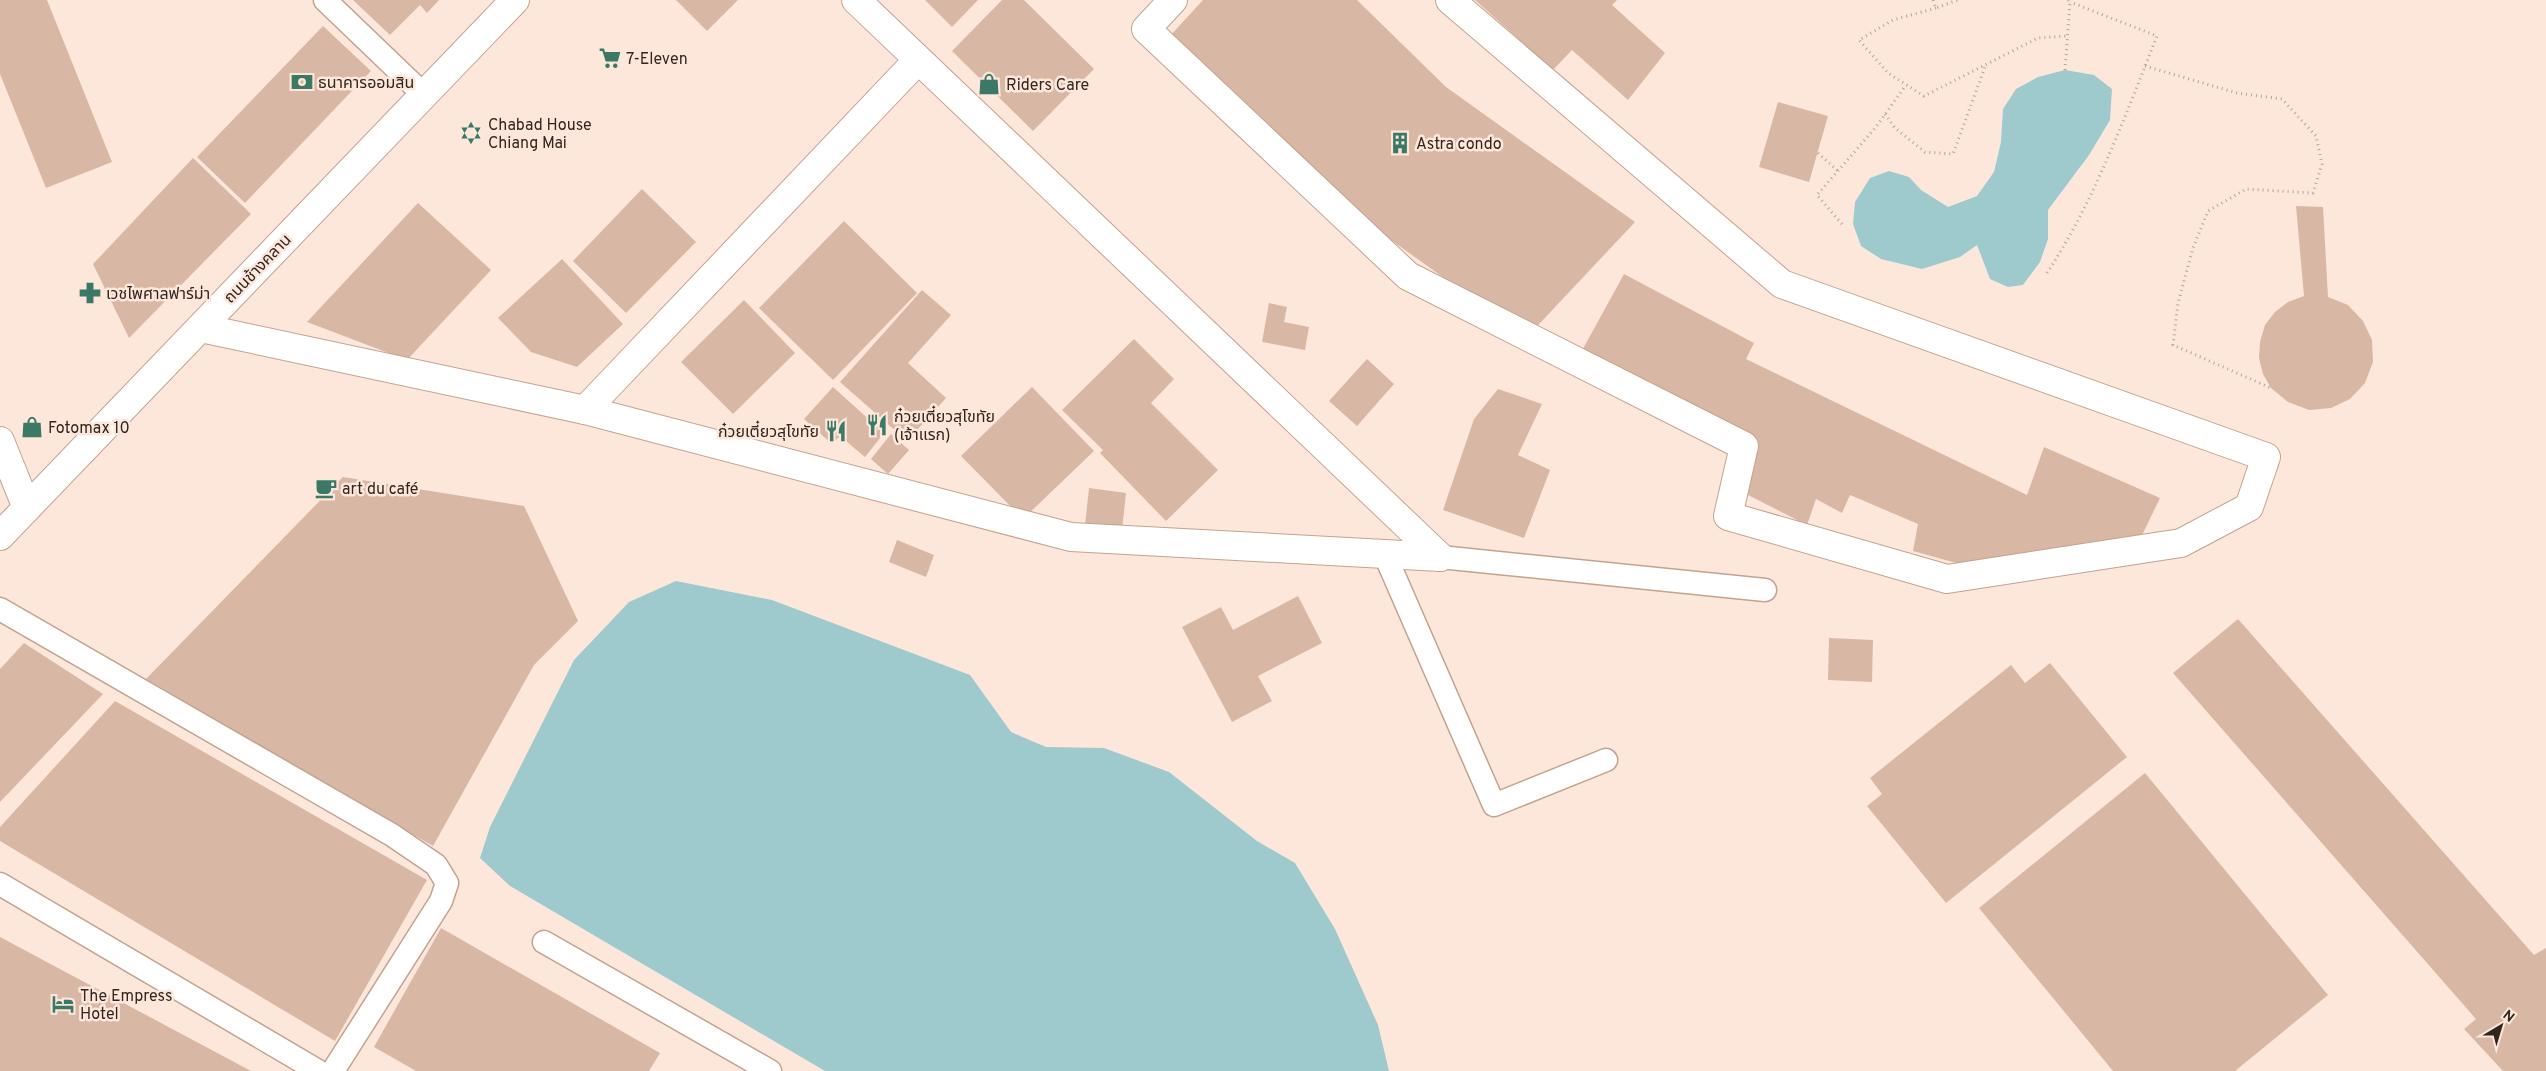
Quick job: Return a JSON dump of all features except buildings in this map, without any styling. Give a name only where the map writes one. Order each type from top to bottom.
[{"type":"street","name":"ถนนช้างคลาน","points":[[0,536],[514,0]]},
{"type":"street","points":[[856,0],[1440,558]]},
{"type":"street","points":[[1173,0],[1146,29],[1408,276],[1744,446],[1728,516],[1948,579],[2181,543],[2249,507],[2266,457],[1782,284],[1450,0]]},
{"type":"street","points":[[585,410],[918,60]]},
{"type":"street","points":[[201,328],[585,410],[1071,537],[1440,558]]},
{"type":"street","points":[[0,441],[27,508]]},
{"type":"lane","points":[[325,0],[424,95]]},
{"type":"lane","points":[[1385,555],[1494,805],[1606,760]]},
{"type":"lane","points":[[1440,558],[1765,590]]},
{"type":"lane","points":[[0,609],[384,830],[436,865],[447,882],[441,901],[333,1071]]},
{"type":"lane","points":[[0,884],[318,1071]]},
{"type":"lane","points":[[544,942],[770,1071]]},
{"type":"path","points":[[1933,0],[1936,8]]},
{"type":"path","points":[[1958,0],[1892,20],[1859,40],[1888,73],[1924,96],[2038,38],[2066,36]]},
{"type":"path","points":[[2047,273],[2061,251],[2098,176],[2157,36],[2069,1],[2065,70]]},
{"type":"path","points":[[1886,114],[1895,128],[1925,152],[1953,154],[1985,66]]},
{"type":"path","points":[[2145,66],[2237,93],[2282,99],[2316,136],[2322,164],[2313,192],[2246,189],[2208,211],[2194,248],[2178,303],[2173,345],[2271,388]]},
{"type":"path","points":[[1842,224],[1817,195],[1886,114],[1906,85]]},
{"type":"path","points":[[1818,153],[1838,170]]},
{"type":"water","points":[[2065,70],[2094,75],[2112,89],[2110,120],[2089,155],[2048,210],[2048,239],[2040,262],[2023,285],[2008,287],[1990,279],[1977,245],[1960,257],[1922,269],[1881,259],[1861,246],[1853,224],[1855,202],[1870,178],[1889,171],[1909,177],[1921,190],[1948,207],[1977,196],[1994,172],[2001,142],[2003,109],[2016,89],[2038,77]]},
{"type":"water","points":[[676,581],[772,600],[970,675],[1011,732],[1046,747],[1104,748],[1169,772],[1257,841],[1295,863],[1335,929],[1378,1025],[1389,1071],[825,1071],[510,886],[480,858],[490,827],[574,660],[629,602]]},
{"type":"place","name":"7-Eleven","points":[[610,58]]},
{"type":"place","name":"ธนาคารออมสิน","points":[[302,82]]},
{"type":"place","name":"Riders Care","points":[[989,84]]},
{"type":"place","name":"Chabad House Chiang Mai","points":[[471,133]]},
{"type":"place","name":"Astra condo","points":[[1400,143]]},
{"type":"place","name":"เวชไพศาลฟาร์ม่า","points":[[90,293]]},
{"type":"place","name":"ก๋วยเตี๋ยวสุโขทัย (เจ้าแรก)","points":[[877,425]]},
{"type":"place","name":"Fotomax 10","points":[[32,427]]},
{"type":"place","name":"ก๋วยเตี๋ยวสุโขทัย","points":[[836,431]]},
{"type":"place","name":"art du café","points":[[326,488]]},
{"type":"place","name":"The Empress Hotel","points":[[63,1004]]}]
